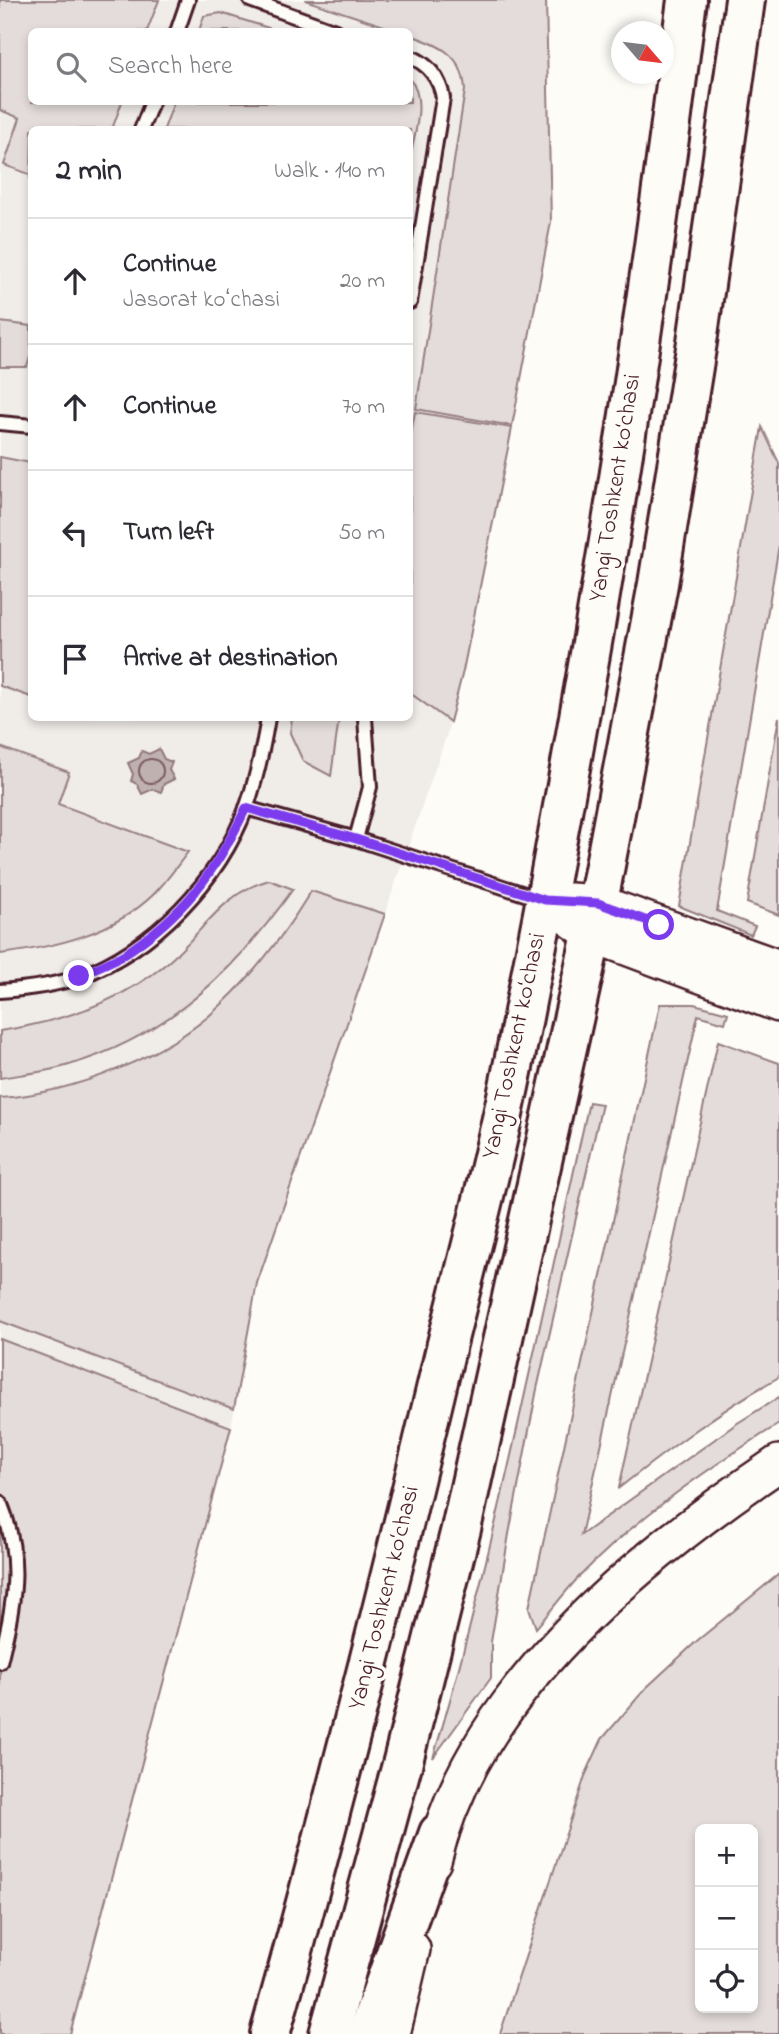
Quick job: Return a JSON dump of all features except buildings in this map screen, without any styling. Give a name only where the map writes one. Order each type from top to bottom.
[{"type":"highway","name":"Yangi Toshkent ko‘chasi","points":[[270,2034],[340,1777],[399,1545],[511,1077],[597,610],[670,139],[687,0]]},
{"type":"highway","name":"Yangi Toshkent ko‘chasi","points":[[329,2034],[403,1761],[461,1529],[595,919],[658,584],[697,342],[745,0]]},
{"type":"highway","points":[[368,2034],[439,1833]]},
{"type":"highway","points":[[337,2034],[341,1992]]},
{"type":"main road","points":[[545,900],[595,919],[779,1004]]},
{"type":"main road","points":[[595,919],[779,968]]},
{"type":"main road","points":[[392,2034],[439,1833],[468,1768],[487,1737],[517,1695],[564,1639],[609,1594],[688,1527],[779,1463]]},
{"type":"lane","points":[[178,28],[188,0]]},
{"type":"lane","points":[[250,0],[327,28]]},
{"type":"lane","points":[[413,58],[423,63],[434,75],[443,98],[413,283]]},
{"type":"lane","points":[[143,126],[151,105]]},
{"type":"lane","points":[[0,423],[28,426]]},
{"type":"lane","points":[[0,991],[36,988],[79,976],[121,956],[160,928],[197,891],[225,851],[246,808],[261,761],[268,721]]},
{"type":"lane","points":[[356,839],[370,788],[365,721]]},
{"type":"lane","points":[[246,808],[356,839],[545,900]]},
{"type":"lane","points":[[0,1502],[11,1534],[16,1574],[12,1612],[0,1662]]},
{"type":"shaded area","points":[[0,0],[546,0],[551,222],[463,671],[447,734],[257,1283],[231,1427],[70,2034],[0,2034]]},
{"type":"shaded area","points":[[0,0],[159,0],[148,28],[28,28],[28,105],[121,105],[113,126],[28,126],[28,174],[4,165],[20,118],[0,110]]},
{"type":"shaded area","points":[[305,0],[546,0],[551,222],[512,426],[416,409],[465,90],[460,68],[448,53],[413,36],[413,28],[390,28]]},
{"type":"shaded area","points":[[221,13],[268,28],[200,28],[204,16]]},
{"type":"shaded area","points":[[413,84],[419,107],[413,144],[413,126],[165,126],[173,105],[413,105]]},
{"type":"shaded area","points":[[0,322],[28,326],[27,367],[0,367]]},
{"type":"shaded area","points":[[415,412],[512,428],[463,671],[450,722],[413,695]]},
{"type":"shaded area","points":[[762,427],[779,463],[779,545],[717,911],[755,926],[751,935],[679,906]]},
{"type":"shaded area","points":[[0,457],[28,462],[28,696],[0,686]]},
{"type":"shaded area","points":[[779,717],[779,915],[747,903]]},
{"type":"shaded area","points":[[292,721],[339,721],[331,776],[303,761],[290,733]]},
{"type":"shaded area","points":[[0,747],[69,772],[58,804],[188,852],[154,894],[138,908],[102,929],[42,947],[0,954]]},
{"type":"shaded area","points":[[269,880],[293,889],[271,919],[223,973],[168,1018],[138,1037],[105,1052],[61,1067],[0,1078],[0,1031],[67,1016],[130,989],[167,963],[225,904],[252,886]]},
{"type":"shaded area","points":[[311,891],[385,914],[257,1283],[234,1409],[0,1321],[0,1098],[29,1095],[89,1080],[119,1069],[175,1040],[222,1004],[259,965]]},
{"type":"shaded area","points":[[660,1004],[694,1004],[728,1013],[725,1023],[698,1015],[581,1535],[736,1424],[779,1397],[779,1424],[699,1476],[624,1535],[578,1578],[536,1628],[529,1608]]},
{"type":"shaded area","points":[[718,1041],[779,1063],[779,1377],[737,1402],[619,1488]]},
{"type":"shaded area","points":[[589,1102],[602,1104],[537,1389],[491,1642],[491,1678],[433,1758],[498,1512]]},
{"type":"shaded area","points":[[0,1339],[231,1427],[70,2034],[0,2034]]},
{"type":"shaded area","points":[[779,1574],[779,2034],[500,2034],[585,1776],[602,1739],[646,1688],[698,1640]]},
{"type":"water","points":[[159,749],[164,759],[172,762],[169,770],[174,779],[164,784],[161,792],[153,789],[142,794],[137,784],[131,781],[133,774],[128,763],[139,758],[142,751],[149,754]]},
{"type":"route","points":[[79,976],[121,956],[160,928],[197,891],[225,851],[246,808],[356,839],[545,900],[598,903],[659,925]]}]
